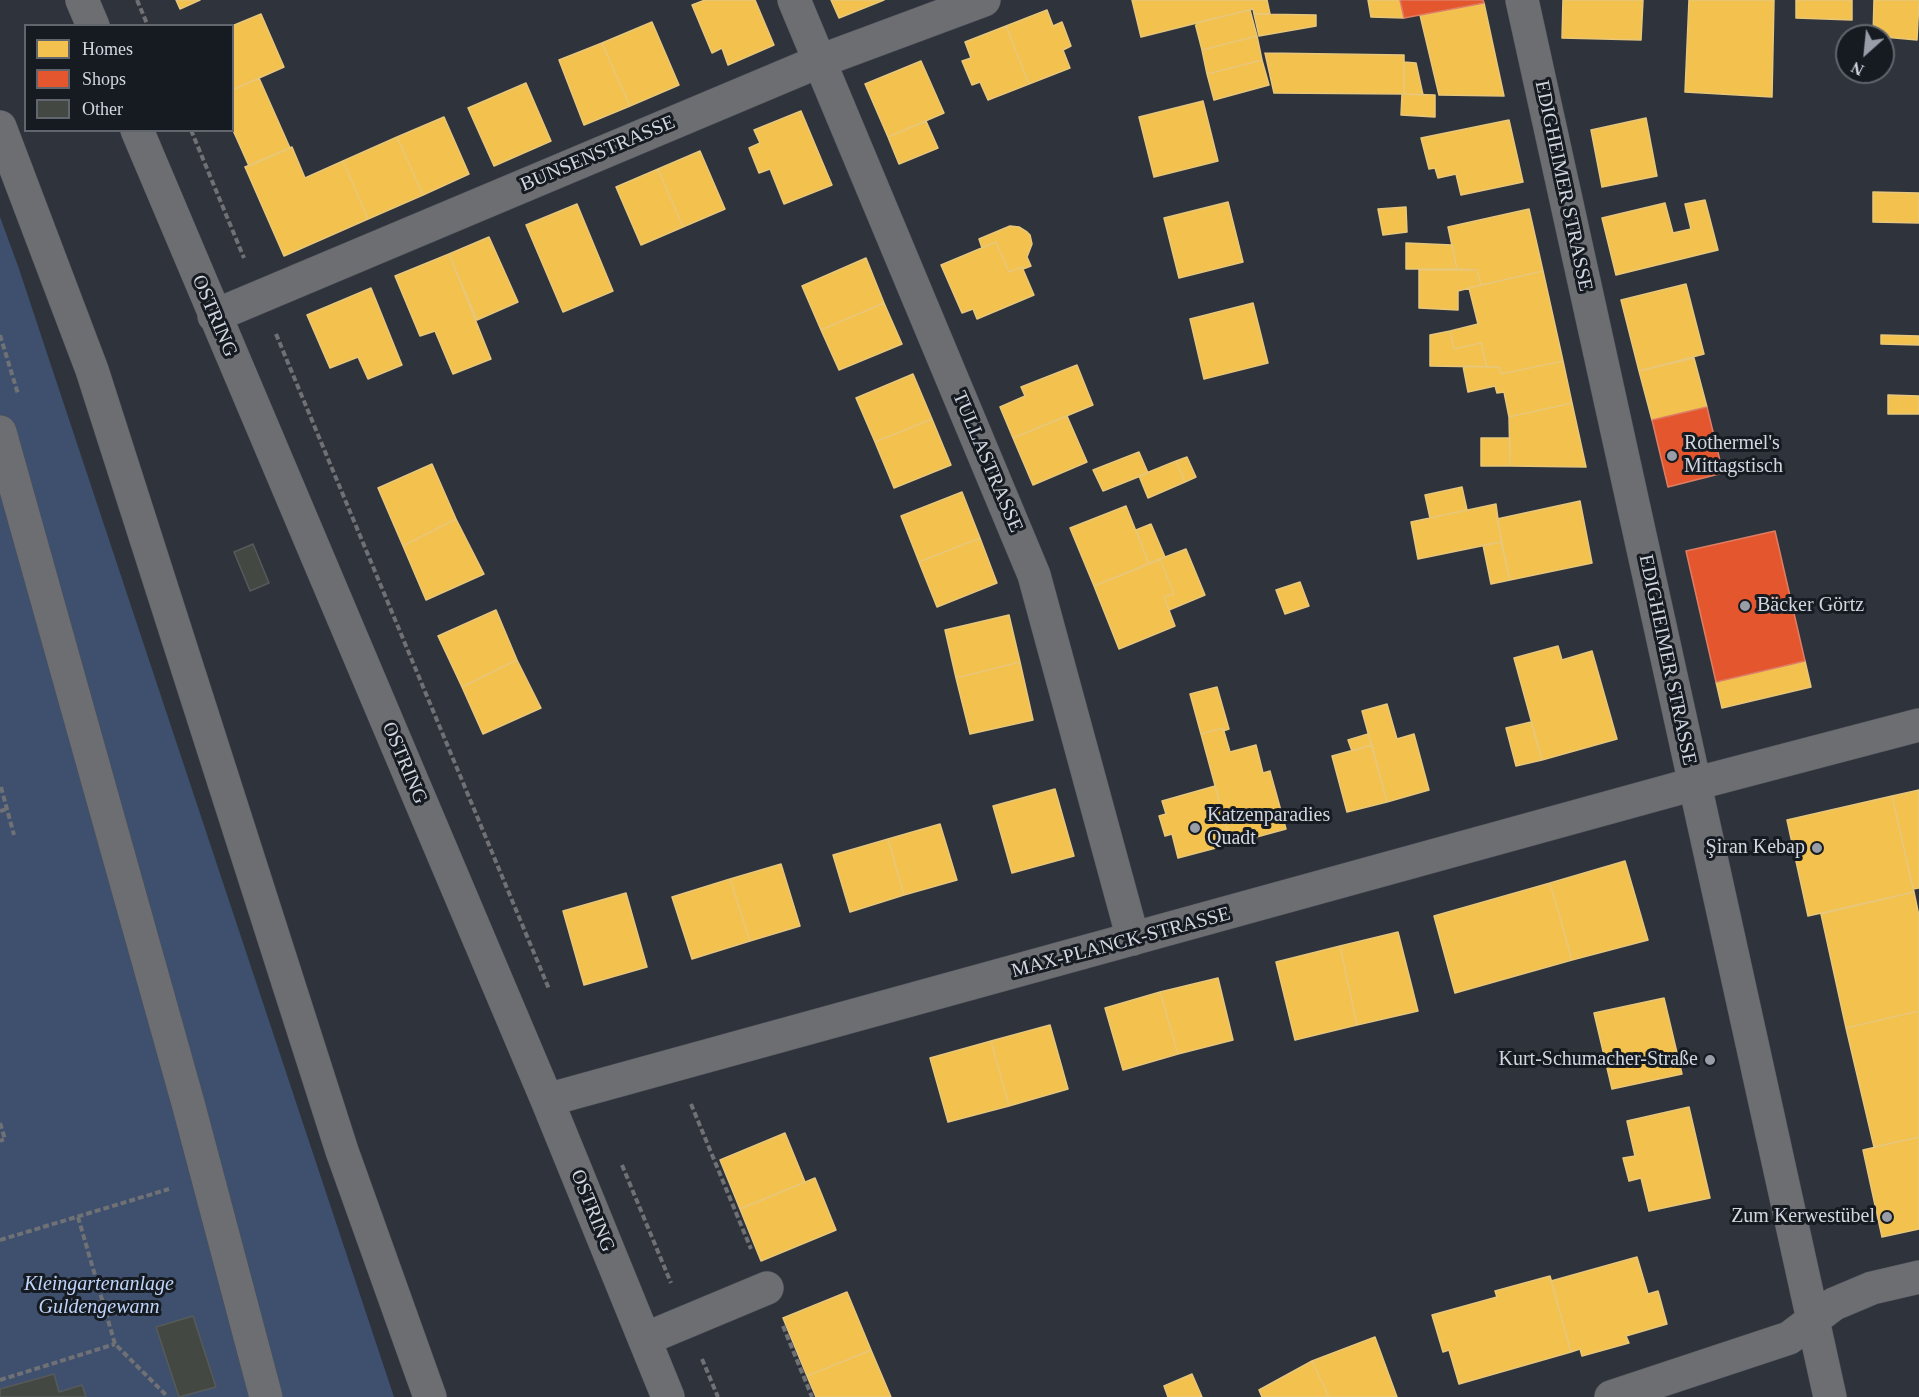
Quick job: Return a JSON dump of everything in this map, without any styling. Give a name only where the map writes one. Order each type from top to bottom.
[{"type":"street","points":[[82,0],[92,24]]},
{"type":"street","name":"TULLASTRASSE","points":[[794,0],[1034,575],[1133,939]]},
{"type":"street","name":"BUNSENSTRASSE","points":[[214,316],[820,61],[984,0]]},
{"type":"street","name":"EDIGHEIMER STRASSE","points":[[1522,0],[1830,1397]]},
{"type":"street","points":[[0,127],[92,370],[342,1151],[430,1397]]},
{"type":"street","name":"OSTRING","points":[[138,132],[547,1100],[668,1397]]},
{"type":"street","points":[[0,432],[184,1092],[266,1397]]},
{"type":"street","points":[[1694,784],[1919,725]]},
{"type":"street","name":"MAX-PLANCK-STRASSE","points":[[547,1100],[1694,784]]},
{"type":"street","points":[[1611,1397],[1789,1338],[1834,1304],[1872,1288],[1919,1277]]},
{"type":"street","points":[[645,1339],[767,1288]]},
{"type":"path","points":[[137,0],[147,24]]},
{"type":"path","points":[[192,132],[553,1000]]},
{"type":"path","points":[[1,787],[14,835]]},
{"type":"path","points":[[0,811],[7,809]]},
{"type":"path","points":[[674,1065],[812,1397]]},
{"type":"path","points":[[0,1123],[5,1139],[0,1141]]},
{"type":"path","points":[[620,1162],[718,1397]]},
{"type":"path","points":[[0,1240],[206,1178]]},
{"type":"path","points":[[78,1217],[115,1344],[168,1397]]},
{"type":"path","points":[[0,1380],[115,1344]]},
{"type":"green space","name":"Kleingartenanlage Guldengewann","points":[[0,217],[18,266],[394,1397],[0,1397]]},
{"type":"building: Homes","points":[[176,0],[200,0],[180,9]]},
{"type":"building: Homes","points":[[705,0],[755,0],[774,45],[728,65],[722,48],[712,53],[692,5]]},
{"type":"building: Homes","points":[[831,0],[884,0],[839,18]]},
{"type":"building: Homes","points":[[1132,0],[1267,0],[1270,14],[1254,14],[1253,9],[1141,37]]},
{"type":"building: Homes","points":[[1368,0],[1400,0],[1404,18],[1371,17]]},
{"type":"building: Homes","points":[[1563,0],[1643,0],[1641,40],[1562,38]]},
{"type":"building: Homes","points":[[1689,0],[1774,0],[1772,97],[1685,92]]},
{"type":"building: Homes","points":[[1796,0],[1852,0],[1852,20],[1796,18]]},
{"type":"building: Homes","points":[[1874,0],[1919,0],[1917,40],[1895,38],[1895,24],[1873,24]]},
{"type":"building: Homes","points":[[1484,3],[1504,96],[1439,95],[1420,15]]},
{"type":"building: Homes","points":[[1047,10],[1053,26],[1062,22],[1071,46],[1063,50],[1070,68],[1029,84],[1006,26]]},
{"type":"building: Homes","points":[[1250,10],[1257,36],[1202,50],[1195,23]]},
{"type":"building: Homes","points":[[261,14],[284,67],[234,89],[234,25]]},
{"type":"building: Homes","points":[[1254,14],[1316,15],[1316,26],[1259,36]]},
{"type":"building: Homes","points":[[652,22],[679,85],[630,106],[602,43]]},
{"type":"building: Homes","points":[[1006,26],[1029,84],[988,100],[980,82],[972,85],[962,61],[971,58],[965,42]]},
{"type":"building: Homes","points":[[1257,36],[1262,60],[1207,74],[1202,50]]},
{"type":"building: Homes","points":[[602,43],[630,106],[584,125],[559,60]]},
{"type":"building: Homes","points":[[1265,53],[1404,55],[1404,94],[1274,93]]},
{"type":"building: Homes","points":[[1262,60],[1269,85],[1214,100],[1207,74]]},
{"type":"building: Homes","points":[[921,61],[944,113],[888,137],[865,84]]},
{"type":"building: Homes","points":[[1404,62],[1416,63],[1423,95],[1404,94]]},
{"type":"building: Homes","points":[[259,78],[290,148],[249,166],[234,132],[234,89]]},
{"type":"building: Homes","points":[[526,83],[551,141],[494,166],[468,108]]},
{"type":"building: Homes","points":[[1402,94],[1435,95],[1435,117],[1401,115]]},
{"type":"building: Homes","points":[[1203,101],[1218,161],[1154,177],[1139,117]]},
{"type":"building: Homes","points":[[801,111],[832,185],[784,204],[770,169],[759,173],[749,148],[760,143],[754,130]]},
{"type":"building: Homes","points":[[444,117],[469,174],[423,195],[397,137]]},
{"type":"building: Homes","points":[[1646,118],[1657,176],[1602,187],[1591,130]]},
{"type":"building: Homes","points":[[1509,120],[1523,182],[1461,195],[1456,174],[1438,178],[1435,168],[1429,169],[1421,138]]},
{"type":"building: Homes","points":[[926,121],[938,148],[899,164],[888,137]]},
{"type":"building: Homes","points":[[397,137],[423,195],[368,219],[343,161]]},
{"type":"building: Homes","points":[[292,147],[305,178],[343,161],[368,219],[284,256],[245,167]]},
{"type":"building: Homes","points":[[700,151],[725,209],[683,227],[658,169]]},
{"type":"building: Homes","points":[[658,169],[683,227],[641,245],[616,187]]},
{"type":"building: Homes","points":[[1873,192],[1919,193],[1919,223],[1873,222]]},
{"type":"building: Homes","points":[[1705,200],[1718,250],[1616,275],[1602,218],[1665,203],[1673,233],[1691,229],[1685,204]]},
{"type":"building: Homes","points":[[1228,202],[1243,262],[1179,278],[1164,218]]},
{"type":"building: Homes","points":[[577,204],[613,291],[563,312],[526,225]]},
{"type":"building: Homes","points":[[1406,207],[1407,232],[1383,235],[1378,209]]},
{"type":"building: Homes","points":[[1529,209],[1543,271],[1481,285],[1477,270],[1457,269],[1448,227]]},
{"type":"building: Homes","points":[[1010,226],[1019,227],[1027,232],[1032,244],[1027,257],[1031,266],[1009,272],[996,242],[982,248],[979,239]]},
{"type":"building: Homes","points":[[489,237],[518,302],[477,320],[449,254]]},
{"type":"building: Homes","points":[[996,242],[1009,272],[1022,267],[1034,295],[977,319],[973,309],[962,313],[941,265]]},
{"type":"building: Homes","points":[[1406,243],[1452,245],[1457,269],[1406,269]]},
{"type":"building: Homes","points":[[449,254],[491,359],[453,374],[435,331],[420,336],[395,276]]},
{"type":"building: Homes","points":[[866,258],[884,303],[821,330],[802,286]]},
{"type":"building: Homes","points":[[1419,270],[1477,270],[1481,285],[1458,291],[1458,310],[1419,308]]},
{"type":"building: Homes","points":[[1543,271],[1563,361],[1501,374],[1499,367],[1487,367],[1481,343],[1454,349],[1450,331],[1478,324],[1469,288]]},
{"type":"building: Homes","points":[[1686,284],[1704,354],[1639,371],[1621,300]]},
{"type":"building: Homes","points":[[371,288],[402,365],[368,379],[358,357],[330,368],[307,315]]},
{"type":"building: Homes","points":[[884,303],[902,344],[839,370],[821,330]]},
{"type":"building: Homes","points":[[1253,303],[1268,363],[1204,379],[1190,319]]},
{"type":"building: Homes","points":[[1450,331],[1454,349],[1481,343],[1487,367],[1430,366],[1430,335]]},
{"type":"building: Homes","points":[[1881,335],[1919,336],[1919,345],[1881,344]]},
{"type":"building: Homes","points":[[1694,358],[1707,407],[1652,420],[1639,371]]},
{"type":"building: Homes","points":[[1563,361],[1572,403],[1509,417],[1504,392],[1497,393],[1495,386],[1468,392],[1463,366],[1499,367],[1501,374]]},
{"type":"building: Homes","points":[[1077,365],[1093,405],[1013,438],[1000,407],[1025,396],[1021,387]]},
{"type":"building: Homes","points":[[913,374],[932,419],[875,442],[856,398]]},
{"type":"building: Homes","points":[[1888,395],[1919,396],[1919,414],[1888,414]]},
{"type":"building: Homes","points":[[1572,403],[1586,467],[1510,466],[1509,417]]},
{"type":"building: Homes","points":[[1067,416],[1087,462],[1033,485],[1013,438]]},
{"type":"building: Homes","points":[[932,419],[951,465],[894,488],[875,442]]},
{"type":"building: Homes","points":[[1481,438],[1510,438],[1510,466],[1481,466]]},
{"type":"building: Homes","points":[[1139,452],[1148,473],[1103,491],[1093,470]]},
{"type":"building: Homes","points":[[1187,457],[1196,477],[1185,482],[1176,461]]},
{"type":"building: Homes","points":[[1176,461],[1185,482],[1148,498],[1139,476]]},
{"type":"building: Homes","points":[[432,464],[456,519],[403,546],[378,488]]},
{"type":"building: Homes","points":[[1462,487],[1467,510],[1430,518],[1425,495]]},
{"type":"building: Homes","points":[[962,492],[980,538],[919,562],[901,516]]},
{"type":"building: Homes","points":[[1580,501],[1592,563],[1510,580],[1497,519]]},
{"type":"building: Homes","points":[[1496,504],[1501,542],[1418,559],[1411,522]]},
{"type":"building: Homes","points":[[1126,506],[1149,564],[1094,586],[1070,528]]},
{"type":"building: Homes","points":[[456,519],[484,574],[426,600],[403,546]]},
{"type":"building: Homes","points":[[1151,524],[1165,557],[1149,564],[1136,530]]},
{"type":"building: Homes","points":[[980,538],[997,583],[937,607],[919,562]]},
{"type":"building: Homes","points":[[1501,542],[1510,580],[1491,584],[1483,545]]},
{"type":"building: Homes","points":[[1186,549],[1205,595],[1169,610],[1164,597],[1174,594],[1160,559]]},
{"type":"building: Homes","points":[[1160,559],[1174,594],[1164,597],[1175,626],[1119,649],[1094,586]]},
{"type":"building: Homes","points":[[1300,582],[1309,606],[1285,614],[1276,590]]},
{"type":"building: Homes","points":[[496,610],[517,660],[462,687],[438,636]]},
{"type":"building: Homes","points":[[1009,615],[1020,662],[956,678],[945,630]]},
{"type":"building: Homes","points":[[1558,646],[1562,660],[1592,651],[1617,739],[1542,760],[1514,658]]},
{"type":"building: Homes","points":[[517,660],[541,708],[483,734],[462,687]]},
{"type":"building: Homes","points":[[1805,661],[1811,687],[1722,708],[1716,682]]},
{"type":"building: Homes","points":[[1020,662],[1033,720],[970,734],[956,678]]},
{"type":"building: Homes","points":[[1217,687],[1229,729],[1223,731],[1223,728],[1201,734],[1190,694]]},
{"type":"building: Homes","points":[[1387,704],[1397,739],[1414,734],[1429,790],[1387,802],[1362,711]]},
{"type":"building: Homes","points":[[1531,722],[1542,760],[1516,766],[1506,728]]},
{"type":"building: Homes","points":[[1223,728],[1230,752],[1256,745],[1263,773],[1270,771],[1286,829],[1231,844],[1201,734]]},
{"type":"building: Homes","points":[[1368,734],[1372,745],[1352,751],[1348,740]]},
{"type":"building: Homes","points":[[1372,745],[1387,802],[1347,812],[1332,756]]},
{"type":"building: Homes","points":[[1215,786],[1231,844],[1178,858],[1172,834],[1165,836],[1159,816],[1166,814],[1162,801]]},
{"type":"building: Homes","points":[[1055,789],[1074,856],[1012,873],[993,806]]},
{"type":"building: Homes","points":[[1919,790],[1919,888],[1913,889],[1892,796]]},
{"type":"building: Homes","points":[[1892,796],[1914,892],[1808,916],[1787,820]]},
{"type":"building: Homes","points":[[940,824],[957,880],[904,895],[888,839]]},
{"type":"building: Homes","points":[[888,839],[904,895],[850,912],[833,855]]},
{"type":"building: Homes","points":[[1625,861],[1648,940],[1572,960],[1550,883]]},
{"type":"building: Homes","points":[[781,864],[800,926],[750,941],[730,879]]},
{"type":"building: Homes","points":[[730,879],[750,941],[692,959],[672,897]]},
{"type":"building: Homes","points":[[1550,883],[1572,960],[1455,993],[1434,916]]},
{"type":"building: Homes","points":[[1914,892],[1919,916],[1919,1011],[1846,1028],[1821,914]]},
{"type":"building: Homes","points":[[626,893],[647,967],[584,985],[563,911]]},
{"type":"building: Homes","points":[[1398,932],[1418,1011],[1357,1025],[1340,946]]},
{"type":"building: Homes","points":[[1340,946],[1357,1025],[1295,1040],[1276,962]]},
{"type":"building: Homes","points":[[1218,978],[1233,1040],[1178,1054],[1160,992]]},
{"type":"building: Homes","points":[[1160,992],[1178,1054],[1123,1070],[1105,1008]]},
{"type":"building: Homes","points":[[1664,998],[1682,1074],[1612,1089],[1594,1013]]},
{"type":"building: Homes","points":[[1919,1011],[1919,1137],[1874,1147],[1846,1028]]},
{"type":"building: Homes","points":[[1050,1025],[1068,1089],[1009,1106],[991,1041]]},
{"type":"building: Homes","points":[[991,1041],[1009,1106],[948,1122],[930,1058]]},
{"type":"building: Homes","points":[[1689,1107],[1710,1198],[1649,1211],[1641,1178],[1629,1181],[1623,1158],[1635,1156],[1627,1121]]},
{"type":"building: Homes","points":[[785,1133],[805,1182],[740,1209],[720,1160]]},
{"type":"building: Homes","points":[[1919,1137],[1919,1229],[1882,1237],[1863,1150]]},
{"type":"building: Homes","points":[[815,1178],[836,1230],[761,1261],[740,1209]]},
{"type":"building: Homes","points":[[1637,1257],[1648,1294],[1658,1291],[1667,1324],[1626,1336],[1629,1343],[1582,1356],[1580,1349],[1571,1352],[1551,1281]]},
{"type":"building: Homes","points":[[1550,1276],[1571,1352],[1459,1384],[1449,1350],[1443,1352],[1432,1315],[1497,1297],[1495,1291]]},
{"type":"building: Homes","points":[[847,1292],[871,1350],[807,1376],[783,1318]]},
{"type":"building: Homes","points":[[1375,1337],[1397,1397],[1329,1397],[1312,1361]]},
{"type":"building: Homes","points":[[871,1350],[891,1397],[816,1397],[807,1376]]},
{"type":"building: Homes","points":[[1312,1361],[1329,1397],[1262,1397],[1259,1390]]},
{"type":"building: Homes","points":[[1192,1374],[1202,1397],[1168,1397],[1164,1386]]},
{"type":"building: Shops","points":[[1400,0],[1483,0],[1484,3],[1404,18]]},
{"type":"building: Shops","points":[[1707,407],[1723,473],[1668,487],[1652,420]]},
{"type":"building: Shops","name":"Bäcker Görtz","points":[[1775,531],[1805,661],[1716,682],[1686,551]]},
{"type":"building: Other","points":[[253,544],[269,583],[250,591],[234,552]]},
{"type":"building: Other","points":[[193,1316],[216,1387],[179,1397],[156,1327]]},
{"type":"building: Other","points":[[54,1374],[59,1392],[82,1385],[86,1397],[0,1397],[0,1389]]},
{"type":"place","name":"Rothermel's Mittagstisch","points":[[1672,456]]},
{"type":"place","name":"Bäcker Görtz","points":[[1745,606]]},
{"type":"place","name":"Katzenparadies Quadt","points":[[1195,828]]},
{"type":"place","name":"Şiran Kebap","points":[[1817,848]]},
{"type":"place","name":"Kurt-Schumacher-Straße","points":[[1710,1060]]},
{"type":"place","name":"Zum Kerwestübel","points":[[1887,1217]]}]
